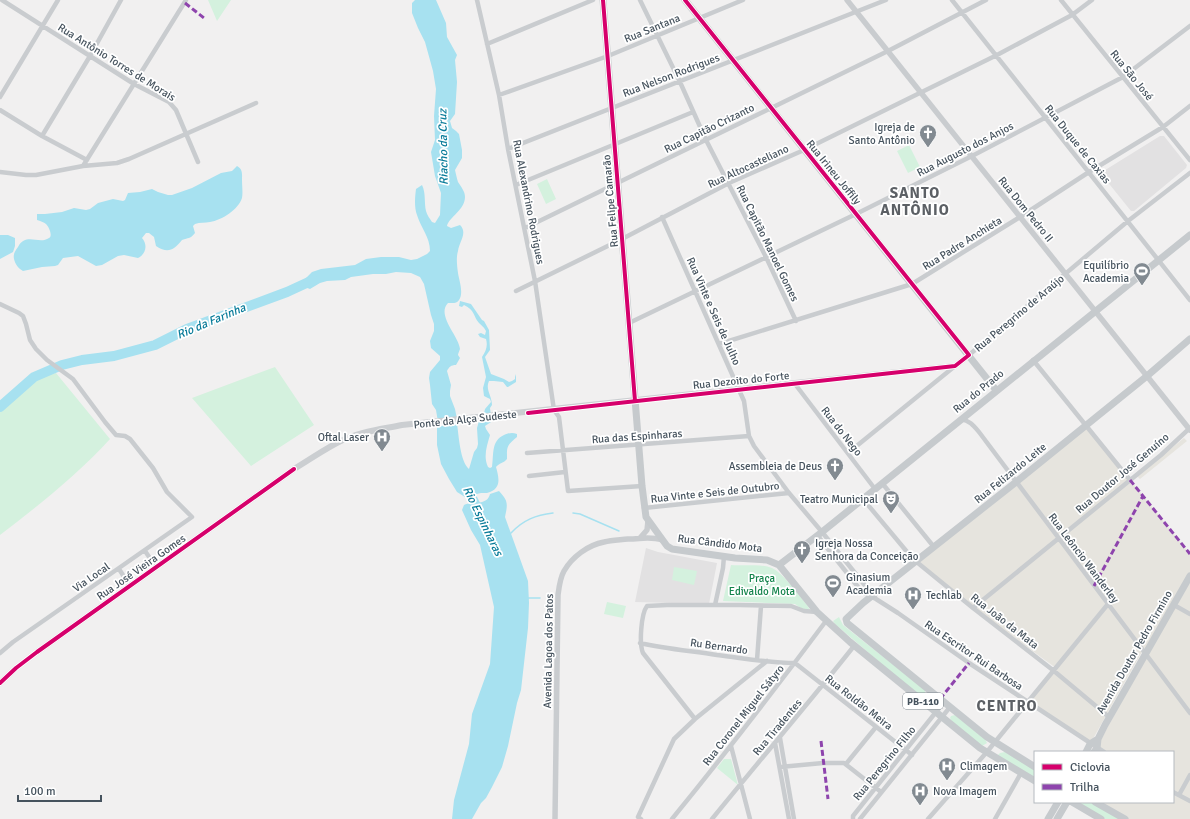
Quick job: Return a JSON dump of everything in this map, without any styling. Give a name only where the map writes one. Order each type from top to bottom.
[{"type":"main road","name":"Rua Felipe Camarão","points":[[603,0],[644,508]]},
{"type":"main road","name":"Rua Irineu Joffily","points":[[685,0],[996,390]]},
{"type":"main road","name":"Rua do Prado","points":[[779,565],[820,534],[1033,360],[1190,235]]},
{"type":"main road","name":"Rua Felizardo Leite","points":[[927,688],[847,623],[846,620],[848,616],[874,597],[916,561],[1147,376],[1190,339]]},
{"type":"main road","name":"Rua Peregrino de Araújo","points":[[955,366],[969,356]]},
{"type":"main road","name":"Rua Dezoito do Forte","points":[[528,413],[955,366]]},
{"type":"main road","name":"Ponte da Alça Sudeste","points":[[402,425],[528,413]]},
{"type":"main road","name":"Rua José Vieira Gomes","points":[[0,683],[16,668],[37,652],[294,469],[345,439],[363,433],[402,425]]},
{"type":"main road","name":"Rua Cândido Mota","points":[[644,508],[648,521],[667,546],[672,549],[735,558],[767,560],[779,565]]},
{"type":"main road","name":"PB-110","points":[[779,565],[817,612],[854,646],[986,753],[1034,780]]},
{"type":"main road","name":"Avenida Doutor Pedro Firmino","points":[[1094,748],[1109,717],[1190,576]]},
{"type":"main road","name":"PB-110","points":[[927,688],[995,743],[1034,766]]},
{"type":"main road","points":[[919,698],[926,696],[927,688]]},
{"type":"main road","points":[[1048,819],[1057,803]]},
{"type":"main road","points":[[1057,819],[1066,803]]},
{"type":"main road","points":[[1074,803],[1101,819]]},
{"type":"main road","points":[[1097,803],[1124,819]]},
{"type":"street","name":"Rua Antônio Torres de Morais","points":[[2,0],[134,84],[169,102],[176,110],[198,162]]},
{"type":"street","points":[[0,97],[58,0]]},
{"type":"street","points":[[42,136],[90,56],[121,0]]},
{"type":"street","points":[[83,166],[186,2],[180,0]]},
{"type":"street","name":"Rua Alexandrino Rodrigues","points":[[477,0],[486,44],[499,94],[508,149],[535,281],[554,410],[559,417],[568,492],[642,486]]},
{"type":"street","points":[[486,44],[593,0]]},
{"type":"street","name":"Rua Capitão Manoel Gomes","points":[[640,0],[680,82],[706,140],[766,257],[796,321]]},
{"type":"street","name":"Rua Santana","points":[[499,94],[608,56],[744,0]]},
{"type":"street","name":"Rua Dom Pedro II","points":[[847,0],[1190,429]]},
{"type":"street","name":"Rua Nelson Rodrigues","points":[[508,149],[886,0]]},
{"type":"street","name":"Rua Duque de Caxias","points":[[952,0],[1190,300]]},
{"type":"street","name":"Rua Capitão Crizanto","points":[[525,228],[888,51],[986,0]]},
{"type":"street","name":"Rua São José","points":[[1061,0],[1190,160]]},
{"type":"street","name":"Rua Altocasteliano","points":[[516,291],[622,239],[729,183],[804,150],[997,55],[1072,15],[1092,0]]},
{"type":"street","name":"Rua Augusto dos Anjos","points":[[629,323],[856,214],[972,156],[1123,77],[1190,26]]},
{"type":"street","points":[[0,172],[36,175],[83,166],[117,163],[256,103]]},
{"type":"street","name":"Rua Padre Anchieta","points":[[719,344],[912,284],[1163,127],[1190,106]]},
{"type":"street","points":[[0,110],[42,136],[87,160]]},
{"type":"street","points":[[516,185],[693,112]]},
{"type":"street","name":"Rua Peregrino de Araújo","points":[[969,356],[1065,273],[1128,221],[1190,173]]},
{"type":"street","name":"Rua Vinte e Seis de Julho","points":[[662,217],[746,406],[749,436],[758,453],[820,534]]},
{"type":"street","name":"Via Local","points":[[0,304],[23,316],[30,340],[36,349],[47,360],[73,379],[116,435],[125,436],[130,439],[153,468],[167,492],[192,517],[13,642],[0,653]]},
{"type":"street","points":[[1033,360],[1130,480]]},
{"type":"street","name":"Rua Peregrino de Araújo","points":[[848,453],[955,366]]},
{"type":"street","name":"Rua do Nego","points":[[794,384],[875,488]]},
{"type":"street","name":"Rua Leôncio Wanderley","points":[[961,419],[967,420],[974,426],[1190,712]]},
{"type":"street","name":"Rua Doutor José Genuíno","points":[[973,608],[1161,455],[1190,429]]},
{"type":"street","name":"Rua das Espinharas","points":[[527,453],[749,436]]},
{"type":"street","points":[[529,476],[565,472]]},
{"type":"street","points":[[882,483],[934,547]]},
{"type":"street","name":"Rua Vinte e Seis de Outubro","points":[[644,508],[789,493]]},
{"type":"street","name":"Rua João da Mata","points":[[863,499],[916,561],[973,608],[1054,671],[1109,717]]},
{"type":"street","points":[[640,538],[647,530],[648,521]]},
{"type":"street","points":[[650,537],[654,533],[653,528]]},
{"type":"street","name":"Rua Escritor Rui Barbosa","points":[[820,534],[874,597],[1094,748]]},
{"type":"street","name":"Avenida Lagoa dos Patos","points":[[555,819],[558,595],[564,571],[581,552],[603,542],[650,537],[662,540]]},
{"type":"street","points":[[145,551],[156,567]]},
{"type":"street","points":[[715,605],[724,556]]},
{"type":"street","points":[[119,569],[130,586]]},
{"type":"street","points":[[928,819],[995,743],[1108,604]]},
{"type":"street","points":[[1174,605],[1190,614]]},
{"type":"street","points":[[695,719],[645,657],[641,649],[640,643],[644,611],[647,606],[791,606],[817,612]]},
{"type":"street","points":[[757,660],[761,606]]},
{"type":"street","name":"Rua Coronel Miguel Sátyro","points":[[672,819],[732,746],[826,621]]},
{"type":"street","name":"Ru Bernardo","points":[[640,643],[757,660],[795,663]]},
{"type":"street","name":"Rua Tiradentes","points":[[712,819],[854,646]]},
{"type":"street","points":[[640,818],[672,743],[677,736],[695,719],[767,661]]},
{"type":"street","name":"Rua Roldão Meira","points":[[795,663],[912,755]]},
{"type":"street","name":"Rua Peregrino Filho","points":[[853,817],[944,702]]},
{"type":"street","name":"Rua Peregrino Filho","points":[[860,819],[950,707]]},
{"type":"street","points":[[846,764],[876,727]]},
{"type":"street","points":[[780,738],[789,819]]},
{"type":"street","points":[[775,743],[783,767],[794,819]]},
{"type":"street","points":[[732,746],[740,784],[750,819]]},
{"type":"street","points":[[783,767],[841,762],[846,764],[882,792]]},
{"type":"street","points":[[995,819],[1020,772]]},
{"type":"street","points":[[1179,795],[1190,775]]},
{"type":"street","points":[[1174,792],[1190,801]]},
{"type":"shaded area","points":[[1160,136],[1164,136],[1187,165],[1186,168],[1134,211],[1131,211],[1102,175],[1102,172]]},
{"type":"shaded area","points":[[1086,425],[1190,554],[1190,819],[1125,819],[1097,803],[1174,803],[1174,751],[1095,751],[1147,656],[1143,650],[1090,744],[1028,703],[1056,668],[973,608],[913,559]]},
{"type":"shaded area","points":[[1184,438],[1187,441],[1140,479],[1137,476]]},
{"type":"shaded area","points":[[646,548],[658,552],[717,563],[709,604],[635,602]]},
{"type":"green space","points":[[208,0],[231,0],[217,21]]},
{"type":"green space","points":[[909,145],[920,167],[908,173],[897,151]]},
{"type":"green space","points":[[547,179],[556,199],[546,204],[537,184]]},
{"type":"green space","points":[[275,367],[314,425],[251,466],[192,398]]},
{"type":"green space","points":[[56,373],[110,439],[85,465],[29,513],[0,535],[0,410],[38,377]]},
{"type":"green space","name":"Praça Edivaldo Mota","points":[[731,565],[772,568],[786,579],[810,610],[802,609],[795,604],[723,601]]},
{"type":"green space","points":[[674,567],[697,571],[694,585],[672,580]]},
{"type":"green space","points":[[607,602],[626,606],[623,618],[604,614]]},
{"type":"green space","points":[[839,617],[843,625],[925,690],[924,695],[918,695],[835,624],[833,621]]},
{"type":"green space","points":[[955,715],[985,739],[987,743],[982,746],[953,723],[950,718],[951,716]]},
{"type":"green space","points":[[1005,752],[1034,768],[1034,777],[1000,759],[998,755]]},
{"type":"green space","points":[[724,759],[731,759],[738,785],[717,768]]},
{"type":"green space","points":[[1079,803],[1094,803],[1121,819],[1105,819]]},
{"type":"water","name":"Riacho da Cruz","points":[[415,0],[436,0],[446,23],[447,37],[457,55],[455,60],[457,82],[455,114],[450,121],[452,128],[459,134],[462,158],[455,170],[458,182],[465,195],[464,202],[460,210],[447,226],[451,228],[460,225],[463,231],[457,253],[461,294],[457,302],[448,303],[445,308],[446,319],[459,344],[460,349],[458,355],[460,358],[456,365],[450,366],[447,371],[451,385],[450,396],[457,419],[438,422],[436,410],[432,404],[429,378],[430,372],[440,360],[440,356],[431,348],[430,341],[434,331],[434,324],[424,284],[420,277],[411,273],[396,272],[373,274],[351,277],[345,280],[327,281],[310,289],[299,283],[312,272],[321,269],[355,265],[366,259],[381,257],[399,257],[411,260],[417,259],[430,251],[429,241],[416,212],[415,199],[416,189],[422,185],[426,212],[432,222],[435,223],[440,215],[441,193],[435,176],[431,152],[435,140],[434,116],[436,89],[425,42],[412,13],[412,3]]},
{"type":"water","points":[[237,166],[242,172],[242,198],[237,207],[220,219],[195,224],[193,226],[195,233],[190,238],[182,240],[170,250],[164,250],[156,246],[154,237],[149,233],[146,233],[142,238],[145,244],[145,249],[143,254],[138,258],[124,255],[118,256],[102,265],[96,266],[78,256],[63,258],[58,265],[55,266],[23,271],[15,263],[14,254],[21,243],[25,240],[45,240],[50,237],[51,233],[48,227],[45,223],[37,220],[37,214],[62,212],[74,208],[86,210],[98,203],[113,199],[123,201],[128,193],[152,189],[172,195],[192,188],[221,173],[232,171]]},
{"type":"water","points":[[0,235],[8,235],[15,238],[15,246],[13,252],[0,259]]},
{"type":"water","points":[[460,301],[471,304],[489,330],[490,350],[485,357],[491,374],[509,382],[515,379],[515,374],[516,377],[516,382],[508,387],[503,382],[489,381],[488,390],[492,402],[490,408],[491,416],[482,414],[491,402],[490,399],[484,396],[483,388],[486,377],[482,357],[485,353],[487,342],[486,339],[480,337],[478,334],[481,333],[485,335],[486,331],[468,307],[464,305],[462,307],[459,306]]},
{"type":"water","points":[[492,419],[491,422],[485,426],[490,435],[486,455],[488,467],[492,467],[494,448],[497,441],[506,434],[517,434],[517,437],[508,447],[507,459],[496,467],[498,483],[495,489],[487,493],[465,497],[457,492],[441,464],[437,445],[437,426],[457,424],[462,454],[469,469],[478,444],[477,428],[479,421]]},
{"type":"water","points":[[499,491],[506,502],[507,508],[505,517],[528,581],[528,628],[521,690],[502,767],[492,787],[472,819],[452,819],[454,800],[469,744],[472,714],[490,664],[494,607],[480,545],[462,510],[464,505],[483,502],[490,494]]},
{"type":"waterway","name":"Rio da Farinha","points":[[0,407],[34,377],[62,365],[82,360],[114,356],[155,345],[187,329],[287,292],[313,280]]},
{"type":"waterway","name":"Rio Espinharas","points":[[465,484],[480,514]]},
{"type":"waterway","points":[[511,533],[530,519],[553,513]]},
{"type":"waterway","points":[[573,513],[580,514],[619,531]]},
{"type":"waterway","points":[[528,598],[540,598]]},
{"type":"marked path","points":[[185,3],[204,18]]},
{"type":"marked path","points":[[1130,480],[1190,554]]},
{"type":"marked path","points":[[1094,586],[1143,496]]},
{"type":"marked path","points":[[940,699],[969,663]]},
{"type":"marked path","points":[[821,741],[828,799]]},
{"type":"cycle path","points":[[603,0],[635,401]]},
{"type":"cycle path","points":[[528,413],[955,366],[969,355],[685,0]]},
{"type":"cycle path","points":[[0,683],[16,668],[37,652],[294,469]]},
{"type":"place","name":"Igreja de Santo Antônio","points":[[928,148]]},
{"type":"place","name":"Equilíbrio Academia","points":[[1142,286]]},
{"type":"place","name":"Oftal Laser","points":[[382,452]]},
{"type":"place","name":"Assembleia de Deus","points":[[835,481]]},
{"type":"place","name":"Teatro Municipal","points":[[891,514]]},
{"type":"place","name":"Igreja Nossa Senhora da Conceição","points":[[802,564]]},
{"type":"place","name":"Ginasium Academia","points":[[833,598]]},
{"type":"place","name":"Techlab","points":[[913,610]]},
{"type":"place","name":"Climagem","points":[[947,781]]},
{"type":"place","name":"Nova Imagem","points":[[920,806]]},
{"type":"district","name":"SANTO ANTÔNIO","points":[[915,202]]},
{"type":"district","name":"CENTRO","points":[[1007,706]]}]
